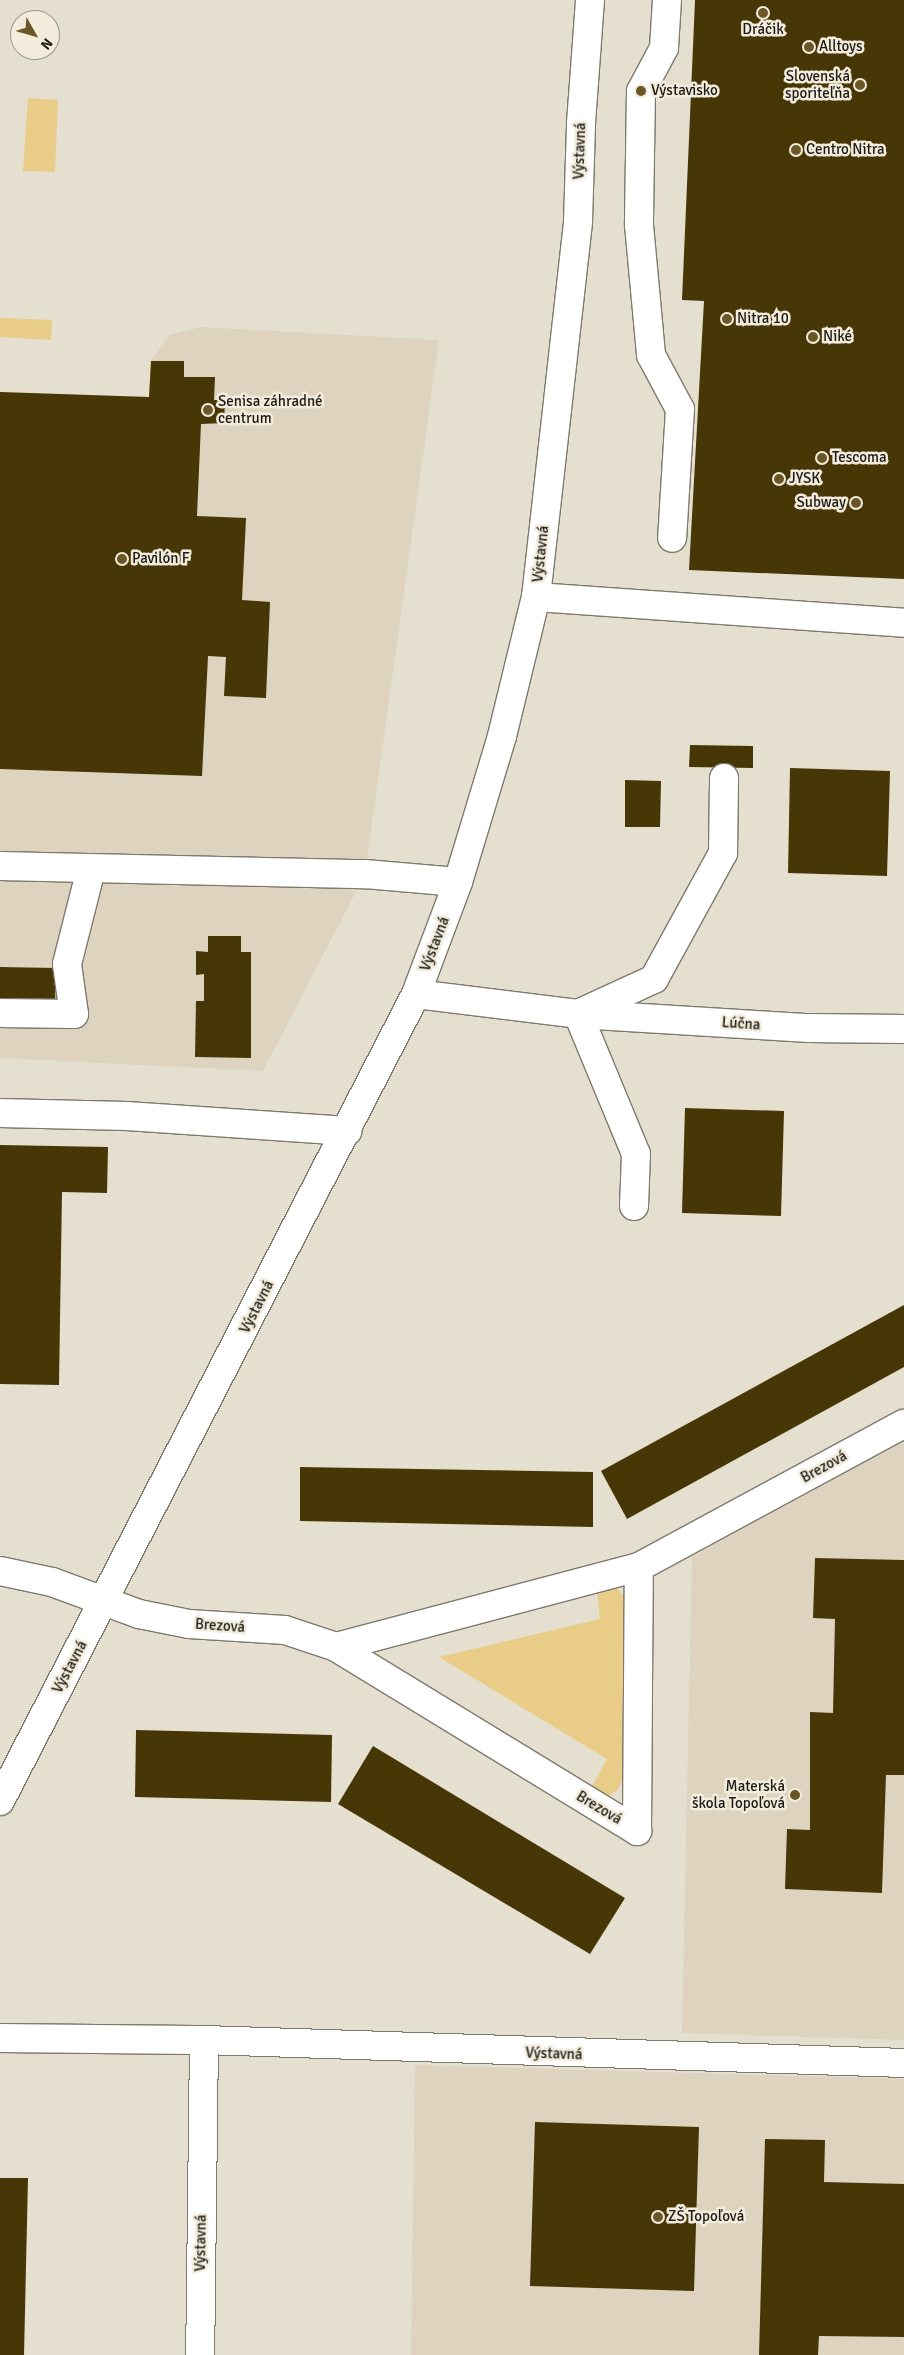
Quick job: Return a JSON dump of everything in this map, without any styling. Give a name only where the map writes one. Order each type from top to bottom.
[{"type":"street","name":"Výstavná","points":[[0,1801],[105,1601],[416,994],[458,882],[502,736],[536,597],[578,221],[580,123],[590,0]]},
{"type":"street","points":[[667,0],[664,48],[641,91],[640,224],[651,355],[680,409],[672,538]]},
{"type":"street","points":[[536,597],[904,623]]},
{"type":"street","points":[[634,1206],[636,1154],[578,1014],[654,979],[723,853],[724,778]]},
{"type":"street","points":[[0,866],[365,874],[458,882]]},
{"type":"street","points":[[0,1013],[74,1014],[67,964],[91,869]]},
{"type":"street","name":"Lúčna","points":[[416,994],[578,1014],[810,1028],[904,1029]]},
{"type":"street","points":[[0,1113],[127,1116],[347,1131]]},
{"type":"street","name":"Brezová","points":[[336,1647],[639,1567],[904,1424]]},
{"type":"street","name":"Brezová","points":[[0,1571],[52,1582],[139,1614],[180,1623],[284,1630],[336,1647],[637,1831],[639,1567]]},
{"type":"street","name":"Výstavná","points":[[0,2038],[204,2040],[904,2064]]},
{"type":"street","name":"Výstavná","points":[[200,2355],[204,2040]]},
{"type":"shaded area","points":[[28,98],[58,100],[55,172],[23,171]]},
{"type":"shaded area","points":[[0,318],[52,320],[51,340],[0,337]]},
{"type":"shaded area","points":[[201,327],[439,340],[365,874],[263,1071],[0,1058],[0,392],[149,397],[151,361],[169,335]]},
{"type":"shaded area","name":"Materská škola Topoľová","points":[[904,1441],[904,2040],[682,2033],[692,1557]]},
{"type":"shaded area","points":[[596,1580],[614,1585],[626,1599],[626,1770],[618,1790],[605,1798],[588,1794],[607,1759],[439,1657],[600,1619]]},
{"type":"shaded area","name":"ZŠ Topoľová","points":[[415,2065],[904,2079],[904,2355],[411,2355]]},
{"type":"building","name":"Centro Nitra","points":[[695,0],[904,0],[904,579],[689,570],[704,301],[682,300]]},
{"type":"building","name":"Pavilón F","points":[[151,361],[184,361],[184,377],[215,377],[214,400],[225,400],[224,423],[201,424],[197,516],[246,518],[242,600],[270,602],[266,698],[224,696],[226,657],[208,656],[202,776],[0,769],[0,392],[149,397]]},
{"type":"building","points":[[690,745],[753,746],[753,768],[689,767]]},
{"type":"building","points":[[790,768],[890,771],[887,876],[788,873]]},
{"type":"building","points":[[625,780],[661,781],[660,827],[625,827]]},
{"type":"building","points":[[208,936],[241,936],[241,952],[251,952],[251,1058],[195,1057],[196,1001],[204,1001],[204,974],[196,975],[196,951],[208,952]]},
{"type":"building","points":[[0,967],[56,968],[55,1003],[0,1003]]},
{"type":"building","points":[[685,1108],[784,1111],[781,1216],[682,1213]]},
{"type":"building","points":[[0,1145],[108,1147],[107,1193],[62,1192],[59,1385],[0,1384]]},
{"type":"building","points":[[904,1305],[904,1367],[627,1519],[601,1471]]},
{"type":"building","points":[[300,1467],[593,1472],[593,1527],[300,1521]]},
{"type":"building","points":[[815,1558],[904,1560],[904,1775],[886,1775],[882,1893],[785,1889],[787,1829],[810,1830],[810,1712],[833,1713],[835,1619],[813,1618]]},
{"type":"building","points":[[136,1730],[332,1735],[331,1802],[135,1797]]},
{"type":"building","points":[[373,1746],[625,1898],[590,1954],[338,1804]]},
{"type":"building","points":[[535,2122],[699,2127],[694,2291],[530,2286]]},
{"type":"building","points":[[765,2139],[825,2140],[824,2182],[904,2184],[904,2337],[819,2336],[818,2355],[759,2355]]},
{"type":"building","points":[[0,2178],[28,2178],[24,2355],[0,2355]]},
{"type":"place","name":"Dráčik","points":[[763,13]]},
{"type":"place","name":"Alltoys","points":[[809,47]]},
{"type":"place","name":"Slovenská sporiteľňa","points":[[860,85]]},
{"type":"place","name":"Výstavisko","points":[[641,91]]},
{"type":"place","name":"Centro Nitra","points":[[796,150]]},
{"type":"place","name":"Nitra 10","points":[[727,319]]},
{"type":"place","name":"Niké","points":[[813,337]]},
{"type":"place","name":"Senisa záhradné centrum","points":[[208,410]]},
{"type":"place","name":"Tescoma","points":[[822,458]]},
{"type":"place","name":"JYSK","points":[[779,479]]},
{"type":"place","name":"Subway","points":[[856,503]]},
{"type":"place","name":"Pavilón F","points":[[122,559]]},
{"type":"place","name":"Materská škola Topoľová","points":[[795,1795]]},
{"type":"place","name":"ZŠ Topoľová","points":[[658,2217]]}]
